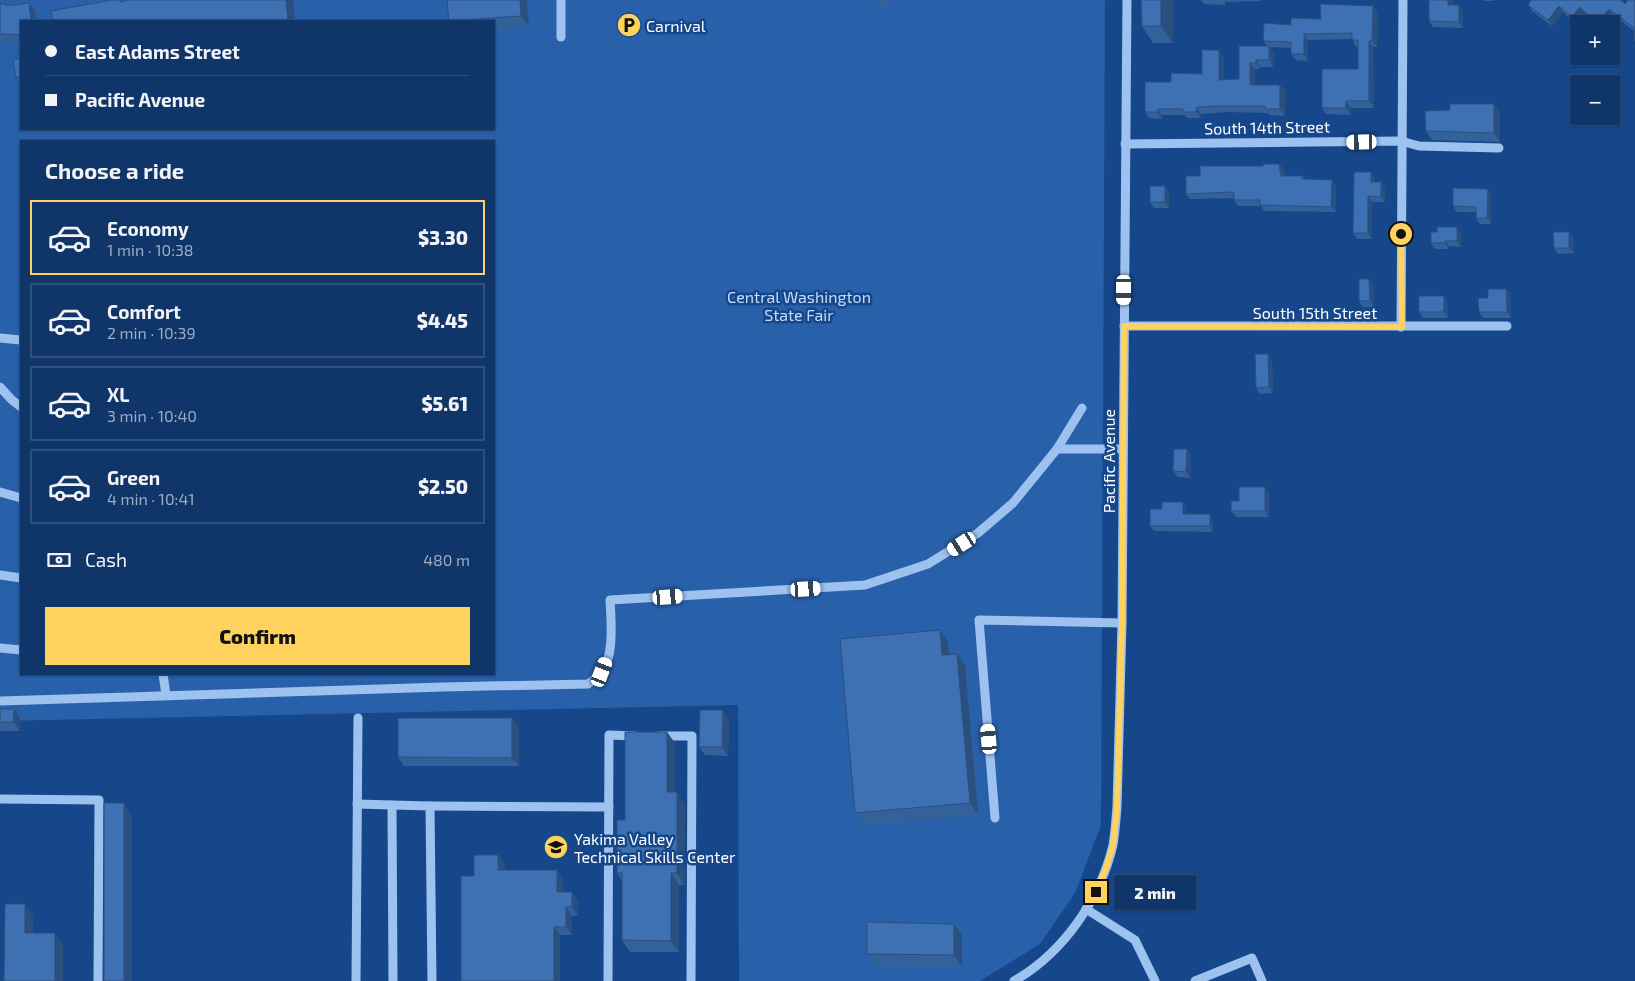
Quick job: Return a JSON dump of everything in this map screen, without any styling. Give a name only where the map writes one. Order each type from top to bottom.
[{"type":"street","points":[[560,37],[561,0]]},
{"type":"street","name":"Pacific Avenue","points":[[1014,981],[1053,952],[1084,912],[1096,892],[1106,868],[1113,845],[1115,829],[1122,623],[1127,0]]},
{"type":"street","points":[[1402,327],[1401,141],[1403,0]]},
{"type":"street","name":"South 14th Street","points":[[1125,144],[1401,141],[1418,146],[1498,148]]},
{"type":"street","name":"South 15th Street","points":[[1124,326],[1507,326]]},
{"type":"street","points":[[0,338],[20,340]]},
{"type":"street","points":[[0,387],[20,406]]},
{"type":"street","points":[[0,701],[588,684],[602,672],[610,651],[610,600],[865,585],[928,564],[978,533],[1013,503],[1057,449],[1082,408]]},
{"type":"street","points":[[1057,449],[1123,449]]},
{"type":"street","points":[[0,492],[20,498]]},
{"type":"street","points":[[0,575],[20,578]]},
{"type":"street","points":[[995,818],[979,620],[1122,623]]},
{"type":"street","points":[[0,648],[20,650]]},
{"type":"street","points":[[163,675],[166,695]]},
{"type":"street","points":[[356,981],[358,718]]},
{"type":"street","points":[[608,981],[609,736],[692,736],[690,981]]},
{"type":"street","points":[[0,799],[99,800],[98,981]]},
{"type":"street","points":[[357,804],[609,807]]},
{"type":"street","points":[[392,805],[393,981]]},
{"type":"street","points":[[430,806],[432,981]]},
{"type":"street","points":[[1084,912],[1134,940],[1155,981]]},
{"type":"street","points":[[1195,981],[1252,958],[1262,981]]},
{"type":"green space","name":"Central Washington State Fair","points":[[0,0],[1105,0],[1101,825],[1075,893],[1040,944],[980,981],[739,981],[738,705],[0,721]]},
{"type":"building","points":[[112,0],[120,0],[120,2],[128,0],[286,0],[288,20],[53,20],[51,11]]},
{"type":"building","points":[[447,0],[520,0],[521,16],[449,20]]},
{"type":"building","points":[[1141,0],[1161,0],[1161,26],[1142,26]]},
{"type":"building","points":[[1429,0],[1448,0],[1448,5],[1459,5],[1459,22],[1429,21]]},
{"type":"building","points":[[1531,0],[1621,0],[1625,4],[1628,0],[1635,0],[1635,41],[1634,28],[1620,17],[1620,15],[1609,9],[1604,15],[1588,15],[1580,7],[1570,16],[1559,6],[1548,20],[1528,5]]},
{"type":"building","points":[[29,3],[31,20],[20,20],[20,35],[0,34],[0,4],[6,4],[6,6]]},
{"type":"building","points":[[1320,4],[1373,6],[1372,41],[1369,41],[1369,101],[1346,101],[1346,108],[1322,108],[1322,69],[1358,69],[1358,40],[1352,40],[1352,33],[1304,34],[1304,54],[1291,54],[1291,42],[1263,41],[1264,23],[1291,25],[1291,18],[1321,19]]},
{"type":"building","points":[[1239,46],[1269,46],[1269,60],[1256,60],[1256,63],[1250,63],[1250,85],[1280,85],[1280,109],[1265,109],[1265,106],[1221,106],[1197,107],[1196,112],[1183,112],[1183,109],[1158,109],[1157,112],[1145,112],[1145,82],[1171,82],[1171,73],[1202,74],[1202,50],[1219,50],[1219,80],[1239,79]]},
{"type":"building","points":[[20,58],[20,77],[16,78],[13,60]]},
{"type":"building","points":[[1450,104],[1494,104],[1494,133],[1426,131],[1425,111],[1450,110]]},
{"type":"building","points":[[1263,164],[1279,164],[1281,176],[1302,176],[1302,179],[1332,180],[1331,207],[1260,205],[1260,200],[1234,200],[1234,192],[1186,194],[1186,176],[1200,176],[1200,166],[1263,166]]},
{"type":"building","points":[[1354,172],[1371,172],[1371,182],[1381,182],[1381,197],[1368,196],[1368,233],[1353,233]]},
{"type":"building","points":[[1150,186],[1165,186],[1165,202],[1150,202]]},
{"type":"building","points":[[1453,188],[1488,189],[1487,218],[1476,218],[1476,207],[1453,206]]},
{"type":"building","points":[[1437,227],[1457,227],[1457,241],[1431,243],[1431,232],[1437,232]]},
{"type":"building","points":[[1553,232],[1569,232],[1569,248],[1554,248]]},
{"type":"building","points":[[1359,279],[1369,279],[1370,301],[1359,301]]},
{"type":"building","points":[[1488,289],[1506,289],[1507,312],[1479,312],[1478,298],[1488,298]]},
{"type":"building","points":[[1419,296],[1444,296],[1444,312],[1419,312]]},
{"type":"building","points":[[1255,354],[1268,354],[1269,387],[1256,388]]},
{"type":"building","points":[[1174,449],[1187,449],[1186,472],[1173,471]]},
{"type":"building","points":[[1239,487],[1265,487],[1265,511],[1231,511],[1231,501],[1239,501]]},
{"type":"building","points":[[1162,502],[1183,502],[1183,514],[1210,514],[1210,526],[1150,526],[1150,509],[1162,509]]},
{"type":"building","points":[[940,630],[942,655],[957,654],[970,803],[855,813],[840,639]]},
{"type":"building","points":[[0,709],[14,709],[13,722],[0,722]]},
{"type":"building","points":[[700,710],[723,710],[722,747],[699,747]]},
{"type":"building","points":[[398,718],[512,718],[512,758],[398,757]]},
{"type":"building","points":[[625,732],[667,732],[667,792],[677,792],[677,873],[671,873],[671,941],[622,940],[622,873],[617,873],[617,820],[625,820]]},
{"type":"building","points":[[104,803],[124,803],[124,981],[104,981]]},
{"type":"building","name":"Yakima Valley Technical Skills Center","points":[[474,855],[498,855],[498,870],[557,870],[557,892],[572,892],[572,907],[566,907],[566,927],[554,927],[554,981],[461,981],[461,876],[474,876]]},
{"type":"building","points":[[5,904],[25,904],[25,933],[55,933],[55,981],[4,981]]},
{"type":"building","points":[[867,922],[954,924],[954,955],[867,954]]},
{"type":"place","name":"Carnival","points":[[629,25]]},
{"type":"place","name":"Yakima Valley Technical Skills Center","points":[[556,847]]},
{"type":"route","points":[[1096,892],[1113,845],[1117,808],[1122,623],[1124,326],[1402,327],[1401,234]]}]
